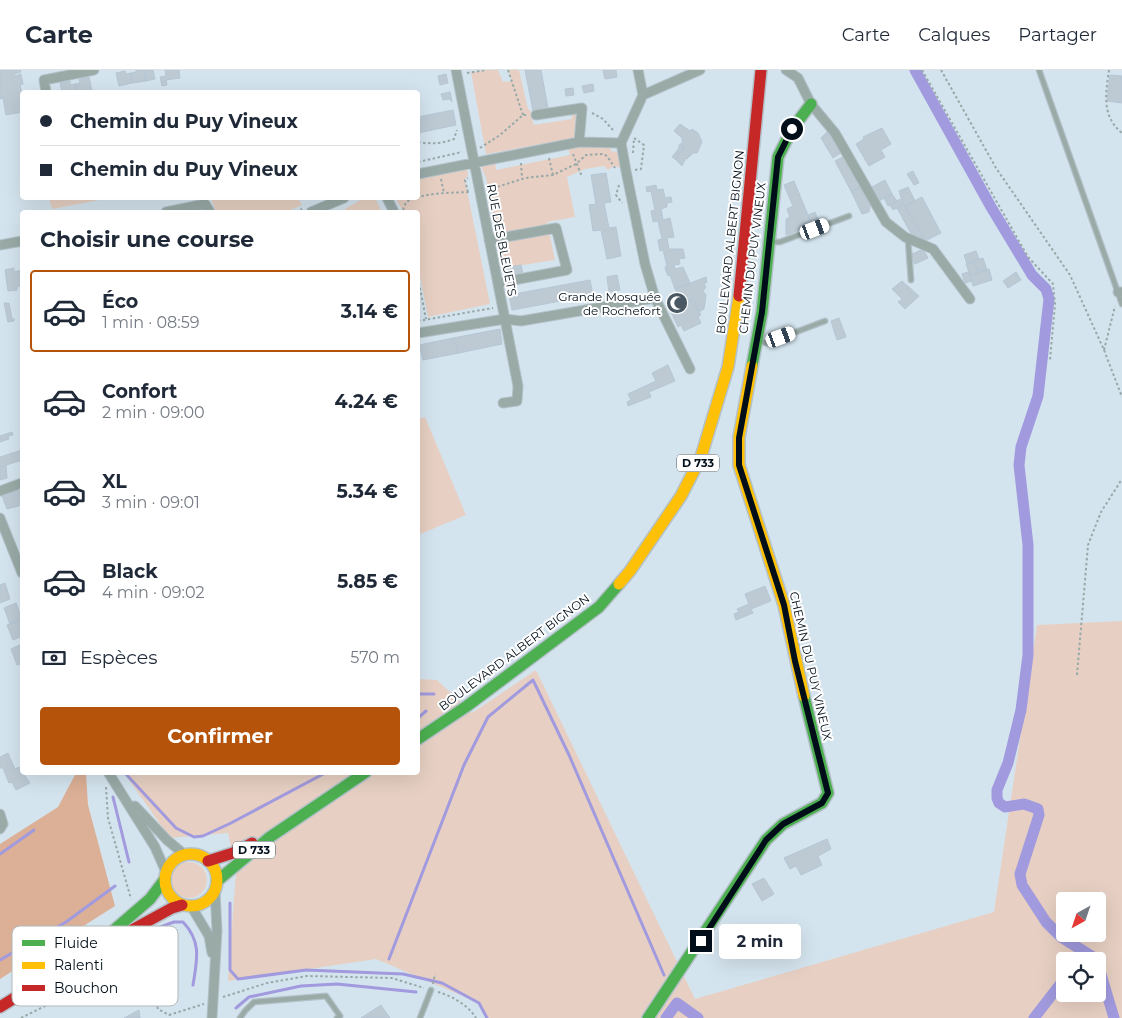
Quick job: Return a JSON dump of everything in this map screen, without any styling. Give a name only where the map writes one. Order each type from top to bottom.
[{"type":"main road","name":"BOULEVARD ALBERT BIGNON","points":[[420,738],[467,706],[599,607],[630,571],[681,496],[701,458],[728,367],[737,318],[761,70]]},
{"type":"main road","name":"CHEMIN DU PUY VINEUX","points":[[648,1018],[674,982],[766,840],[783,824],[822,803],[828,793],[795,661],[784,605],[739,465],[739,438],[762,312],[778,157],[792,129],[811,104]]},
{"type":"main road","name":"D 733","points":[[216,885],[237,862],[362,775]]},
{"type":"main road","name":"D 733","points":[[208,861],[233,853],[292,822]]},
{"type":"main road","points":[[118,926],[150,899],[165,876],[170,864],[177,858],[185,855],[199,855],[208,861],[214,868],[216,885],[205,902],[172,908],[140,926]]},
{"type":"main road","points":[[165,876],[169,895],[187,905]]},
{"type":"main road","points":[[0,1007],[12,1000]]},
{"type":"street","points":[[46,90],[44,80],[94,70]]},
{"type":"street","points":[[638,70],[642,95],[621,143],[645,264],[655,298],[690,369]]},
{"type":"street","points":[[642,95],[700,70]]},
{"type":"street","points":[[786,70],[798,78],[811,104],[835,133],[886,222],[908,239],[933,249],[970,299]]},
{"type":"street","name":"RUE DES BLEUETS","points":[[457,72],[484,191],[490,240],[518,386],[517,401],[503,403]]},
{"type":"street","points":[[536,115],[582,108],[575,143]]},
{"type":"street","points":[[420,174],[575,143],[621,143]]},
{"type":"street","points":[[310,210],[338,200]]},
{"type":"street","points":[[176,210],[205,204],[209,210]]},
{"type":"street","points":[[490,240],[556,228],[567,270],[498,284]]},
{"type":"street","points":[[0,245],[20,241]]},
{"type":"street","points":[[420,333],[506,319],[521,321],[655,298]]},
{"type":"street","points":[[0,490],[20,483]]},
{"type":"street","points":[[0,518],[20,568]]},
{"type":"street","points":[[107,777],[117,785],[161,834],[185,855]]},
{"type":"street","points":[[117,785],[155,848],[165,876]]},
{"type":"street","points":[[0,814],[3,824],[0,829]]},
{"type":"street","points":[[212,1018],[216,969],[216,885]]},
{"type":"street","points":[[187,905],[209,936],[216,969]]},
{"type":"lane","points":[[1039,70],[1120,292],[1122,304]]},
{"type":"lane","points":[[769,242],[780,242],[849,216]]},
{"type":"lane","points":[[908,239],[911,280]]},
{"type":"lane","points":[[757,340],[767,343],[825,321]]},
{"type":"lane","points":[[420,1018],[431,990]]},
{"type":"lane","points":[[240,1018],[254,1002],[326,996],[340,1016],[336,1018]]},
{"type":"path","points":[[457,72],[486,70]]},
{"type":"path","points":[[508,70],[523,115]]},
{"type":"path","points":[[922,70],[1028,257],[1052,284],[1055,304],[1050,360]]},
{"type":"path","points":[[941,70],[996,168],[1070,275],[1104,350],[1122,397]]},
{"type":"path","points":[[1109,70],[1105,104],[1115,125],[1122,133]]},
{"type":"path","points":[[582,108],[603,119],[613,130]]},
{"type":"path","points":[[476,162],[477,150],[500,136],[523,115],[536,115]]},
{"type":"path","points":[[420,142],[442,143],[454,139],[458,128]]},
{"type":"path","points":[[626,171],[640,169],[644,145],[634,138]]},
{"type":"path","points":[[575,143],[576,164],[582,177]]},
{"type":"path","points":[[547,148],[553,176]]},
{"type":"path","points":[[520,154],[522,178]]},
{"type":"path","points":[[420,197],[444,193],[484,191],[522,178],[553,176],[576,164],[586,155],[603,154],[607,156],[616,170]]},
{"type":"path","points":[[439,170],[444,193]]},
{"type":"path","points":[[619,183],[616,194],[623,203]]},
{"type":"path","points":[[484,191],[488,184]]},
{"type":"path","points":[[403,210],[406,202],[410,200]]},
{"type":"path","points":[[420,288],[426,320]]},
{"type":"path","points":[[1104,350],[1120,292]]},
{"type":"path","points":[[420,321],[493,308]]},
{"type":"path","points":[[1077,675],[1088,545],[1101,512],[1122,479]]},
{"type":"path","points":[[107,777],[108,818],[131,898],[124,921]]},
{"type":"path","points":[[431,990],[435,974]]},
{"type":"path","points":[[157,1006],[163,1014],[169,1015],[267,983],[307,976],[392,978],[450,995],[474,1013],[476,1018]]},
{"type":"path","points":[[21,1018],[45,1006]]},
{"type":"shaded area","points":[[498,70],[503,82],[512,81],[508,70],[519,70],[528,109],[536,115],[532,119],[534,125],[572,119],[572,109],[576,114],[574,138],[486,154],[471,72]]},
{"type":"shaded area","points":[[610,143],[611,151],[617,152],[621,168],[614,166],[608,170],[604,166],[585,169],[567,177],[575,217],[547,222],[555,260],[504,268],[486,178],[479,162],[495,158],[496,170],[570,155],[567,144]]},
{"type":"shaded area","points":[[466,164],[468,175],[465,180],[490,304],[428,317],[420,276],[420,210],[402,210],[396,200],[420,200],[420,174]]},
{"type":"shaded area","points":[[50,200],[99,200],[52,209]]},
{"type":"shaded area","points":[[212,200],[299,200],[302,205],[291,210],[215,210]]},
{"type":"shaded area","points":[[361,200],[376,200],[381,210],[346,210]]},
{"type":"shaded area","points":[[425,417],[466,515],[420,534],[420,418]]},
{"type":"shaded area","points":[[1122,621],[1122,1018],[487,1018],[479,1003],[376,959],[228,981],[236,871],[228,833],[170,838],[125,775],[420,775],[420,679],[437,680],[472,713],[536,670],[695,999],[994,912],[1037,625]]},
{"type":"shaded area","points":[[75,775],[86,775],[88,805],[115,906],[83,926],[12,926],[12,971],[0,979],[0,844],[58,807]]},
{"type":"shaded area","points":[[189,862],[196,863],[202,867],[206,873],[206,887],[202,893],[196,897],[189,898],[182,897],[176,893],[172,887],[171,880],[172,873],[176,867],[182,863]]},
{"type":"building","points":[[0,70],[20,70],[21,72],[14,74],[15,76],[21,74],[23,84],[20,85],[20,112],[6,115],[3,98],[0,99]]},
{"type":"building","points":[[136,70],[144,70],[146,81],[132,83],[131,73],[136,72]]},
{"type":"building","points":[[144,70],[153,70],[155,79],[146,81]]},
{"type":"building","points":[[165,70],[179,70],[180,78],[166,80],[167,85],[162,86],[160,77],[166,76]]},
{"type":"building","points":[[525,70],[541,70],[548,108],[533,111]]},
{"type":"building","points":[[603,70],[616,70],[617,77],[605,79]]},
{"type":"building","points":[[125,71],[126,74],[131,73],[132,83],[119,86],[116,73]]},
{"type":"building","points":[[446,74],[448,83],[440,85],[438,76]]},
{"type":"building","points":[[1110,75],[1122,76],[1122,103],[1107,101]]},
{"type":"building","points":[[89,77],[92,90],[76,90],[75,84],[80,83],[79,79]]},
{"type":"building","points":[[70,81],[70,85],[75,84],[76,90],[62,90],[60,83]]},
{"type":"building","points":[[593,84],[594,91],[584,93],[582,86]]},
{"type":"building","points":[[573,88],[574,95],[566,96],[565,89]]},
{"type":"building","points":[[450,92],[452,102],[450,99],[443,100],[441,94]]},
{"type":"building","points":[[453,110],[456,125],[420,133],[420,117]]},
{"type":"building","points":[[680,124],[690,131],[692,129],[698,133],[702,142],[697,153],[693,153],[686,158],[682,166],[675,159],[683,149],[682,138],[674,131]]},
{"type":"building","points":[[882,128],[891,144],[881,150],[885,157],[869,166],[856,144],[864,139],[863,137]]},
{"type":"building","points":[[827,132],[836,141],[842,152],[833,158],[821,138]]},
{"type":"building","points":[[682,143],[683,149],[675,159],[672,157]]},
{"type":"building","points":[[845,156],[863,186],[851,191],[835,161]]},
{"type":"building","points":[[913,171],[919,183],[914,185],[907,174]]},
{"type":"building","points":[[606,173],[611,202],[604,203],[609,228],[616,227],[621,256],[607,259],[601,230],[593,231],[589,205],[596,204],[591,175]]},
{"type":"building","points":[[885,180],[892,194],[879,201],[872,187]]},
{"type":"building","points":[[794,181],[812,225],[786,235],[786,219],[790,217],[787,209],[793,206],[784,185]]},
{"type":"building","points":[[656,185],[657,190],[663,189],[665,198],[671,197],[672,202],[667,203],[667,207],[661,209],[663,220],[670,218],[674,237],[667,238],[669,249],[683,249],[685,258],[679,259],[680,264],[674,265],[675,269],[683,267],[690,283],[675,289],[670,275],[668,276],[666,271],[665,267],[667,266],[663,250],[660,251],[658,240],[662,239],[658,221],[653,222],[651,211],[655,210],[651,191],[647,192],[646,187]]},
{"type":"building","points":[[863,186],[871,200],[869,212],[862,214],[851,191]]},
{"type":"building","points":[[908,187],[915,201],[904,207],[899,191]]},
{"type":"building","points":[[892,194],[897,201],[888,206],[884,198]]},
{"type":"building","points":[[922,197],[941,233],[925,241],[905,206]]},
{"type":"building","points":[[900,199],[903,205],[893,210],[890,205]]},
{"type":"building","points":[[903,205],[925,241],[914,239],[897,208]]},
{"type":"building","points":[[815,212],[819,222],[812,225],[808,215]]},
{"type":"building","points":[[923,249],[928,258],[915,264],[910,255]]},
{"type":"building","points":[[976,251],[979,259],[967,264],[964,255]]},
{"type":"building","points":[[983,258],[987,270],[978,273],[974,261]]},
{"type":"building","points":[[974,261],[978,273],[970,275],[966,264]]},
{"type":"building","points":[[521,265],[523,274],[506,278],[504,268]]},
{"type":"building","points":[[14,268],[14,272],[20,270],[20,286],[17,287],[17,290],[8,291],[5,270]]},
{"type":"building","points":[[989,269],[992,280],[973,286],[970,275]]},
{"type":"building","points":[[968,272],[972,281],[965,283],[962,274]]},
{"type":"building","points":[[1016,272],[1021,280],[1008,288],[1003,281]]},
{"type":"building","points":[[617,275],[620,290],[609,292],[607,277]]},
{"type":"building","points":[[706,277],[707,282],[704,284],[706,287],[703,291],[706,295],[704,309],[699,312],[693,299],[687,302],[685,297],[681,299],[675,289]]},
{"type":"building","points":[[590,280],[593,295],[512,310],[509,295]]},
{"type":"building","points":[[902,281],[919,296],[905,309],[898,302],[902,299],[892,289]]},
{"type":"building","points":[[679,297],[681,299],[685,297],[687,302],[693,299],[701,315],[698,317],[701,323],[684,331],[681,325],[678,327],[670,310],[675,308],[673,303]]},
{"type":"building","points":[[4,303],[9,303],[14,321],[8,322]]},
{"type":"building","points":[[839,318],[846,337],[837,340],[831,321]]},
{"type":"building","points":[[500,329],[502,344],[459,353],[453,338]]},
{"type":"building","points":[[453,338],[459,353],[423,360],[420,345]]},
{"type":"building","points":[[668,365],[675,381],[649,392],[651,397],[628,406],[627,402],[631,400],[628,394],[656,381],[652,373]]},
{"type":"building","points":[[12,432],[13,435],[8,436],[9,439],[0,442],[0,436]]},
{"type":"building","points":[[20,451],[20,461],[0,467],[0,457]]},
{"type":"building","points":[[6,465],[7,478],[0,480],[0,467]]},
{"type":"building","points":[[19,490],[20,506],[7,509],[2,496]]},
{"type":"building","points":[[5,583],[10,599],[0,603],[0,585]]},
{"type":"building","points":[[765,586],[771,601],[751,609],[753,613],[736,620],[734,614],[739,612],[737,609],[749,604],[745,594]]},
{"type":"building","points":[[16,603],[20,620],[10,624],[4,608]]},
{"type":"building","points":[[20,620],[20,637],[13,640],[7,625]]},
{"type":"building","points":[[20,645],[20,664],[17,665],[11,649]]},
{"type":"building","points":[[8,753],[15,769],[19,767],[20,775],[24,775],[30,783],[16,790],[12,782],[9,783],[3,768],[0,768],[0,757]]},
{"type":"building","points":[[827,839],[831,849],[818,856],[822,865],[801,875],[796,866],[790,869],[784,858]]},
{"type":"building","points":[[764,878],[774,894],[762,901],[752,884]]},
{"type":"building","points":[[381,1005],[390,1018],[361,1018]]},
{"type":"building","points":[[139,1010],[140,1018],[124,1018]]},
{"type":"waterway","points":[[915,70],[991,207],[1032,275],[1046,289],[1049,299],[1038,396],[1021,447],[1019,465],[1028,545],[1028,655],[1021,710],[1008,763],[997,790],[997,798],[999,803],[1005,807],[1024,804],[1038,809],[1039,815],[1020,874],[1022,885],[1046,922],[1061,937],[1085,952]]},
{"type":"waterway","points":[[389,959],[464,765],[488,717],[533,680],[569,755],[664,975]]},
{"type":"waterway","points":[[420,694],[434,694]]},
{"type":"waterway","points":[[420,716],[426,711]]},
{"type":"waterway","points":[[127,775],[176,828],[194,837],[203,836],[231,823],[321,775]]},
{"type":"waterway","points":[[113,797],[129,862]]},
{"type":"waterway","points":[[0,854],[34,830]]},
{"type":"waterway","points":[[59,926],[115,886]]},
{"type":"waterway","points":[[230,903],[230,970],[238,979],[306,970],[403,974],[442,983],[479,1003],[487,1018]]},
{"type":"waterway","points":[[163,926],[174,922],[183,922],[189,929],[196,944],[197,952],[193,985]]},
{"type":"waterway","points":[[0,960],[12,953]]},
{"type":"waterway","points":[[236,1008],[249,997],[301,986],[337,984],[416,992]]},
{"type":"waterway","points":[[1034,1018],[1056,990]]},
{"type":"waterway","points":[[1106,991],[1114,1018]]},
{"type":"waterway","points":[[666,1018],[677,1003],[698,1018]]},
{"type":"traffic: fast","points":[[752,366],[762,312],[778,157],[792,129],[811,104]]},
{"type":"traffic: fast","points":[[420,738],[467,706],[599,607],[619,584]]},
{"type":"traffic: fast","points":[[648,1018],[766,840],[783,824],[822,803],[828,793],[804,696]]},
{"type":"traffic: fast","points":[[217,881],[270,837],[362,775]]},
{"type":"traffic: fast","points":[[119,926],[150,899],[165,879]]},
{"type":"traffic: slow","points":[[619,584],[630,571],[681,496],[701,457],[728,367],[739,296]]},
{"type":"traffic: slow","points":[[752,366],[739,437],[739,465],[784,605],[804,696]]},
{"type":"traffic: slow","points":[[191,854],[201,856],[209,862],[215,870],[217,880],[215,890],[209,898],[201,904],[191,906],[181,904],[173,898],[167,890],[165,880],[167,870],[173,862],[181,856],[191,854]]},
{"type":"traffic: jam","points":[[739,296],[761,70]]},
{"type":"traffic: jam","points":[[208,861],[233,853],[252,843]]},
{"type":"traffic: jam","points":[[139,926],[172,908],[182,905]]},
{"type":"traffic: jam","points":[[0,1007],[12,1000]]},
{"type":"place","name":"Grande Mosquée de Rochefort","points":[[677,303]]},
{"type":"route","points":[[701,941],[766,840],[783,824],[822,803],[828,793],[795,661],[784,605],[739,465],[739,438],[762,312],[778,157],[792,129]]}]
